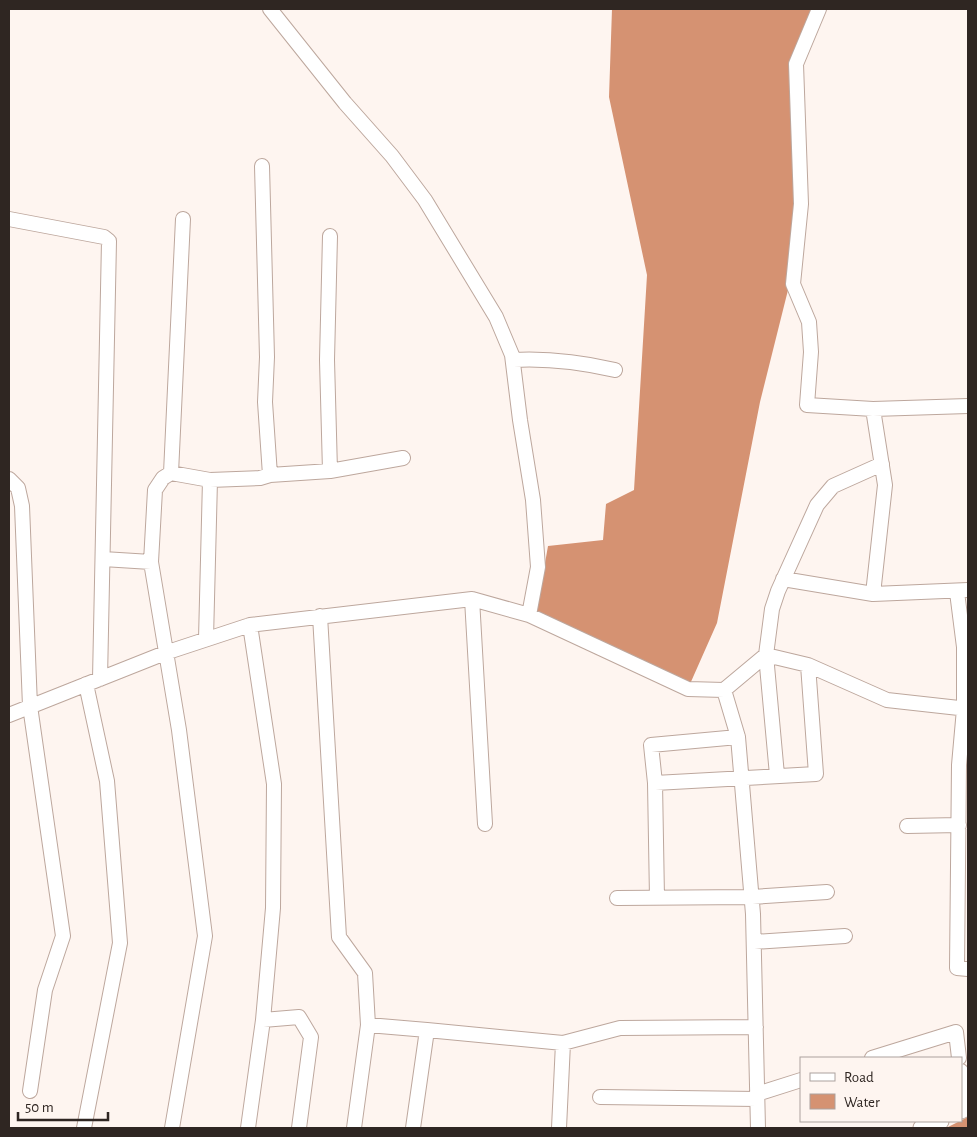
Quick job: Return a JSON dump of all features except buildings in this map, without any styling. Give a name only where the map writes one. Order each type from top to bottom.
[{"type":"main road","points":[[923,1128],[937,1122]]},
{"type":"street","points":[[270,9],[345,103],[392,156],[425,200],[496,317],[513,360],[533,500],[538,567],[529,615]]},
{"type":"street","points":[[819,9],[796,64],[801,204],[793,284],[809,322],[811,352],[807,406],[873,409],[968,406]]},
{"type":"street","points":[[262,166],[266,357],[264,402],[270,475]]},
{"type":"street","points":[[9,218],[104,237],[109,241],[100,679]]},
{"type":"street","points":[[171,473],[183,220]]},
{"type":"street","points":[[330,236],[328,360],[330,471]]},
{"type":"street","points":[[513,360],[552,359],[581,362],[614,370]]},
{"type":"street","points":[[873,409],[885,486],[873,594]]},
{"type":"street","points":[[172,1128],[205,936],[179,730],[151,562],[155,490],[163,478],[171,473],[210,480],[260,478],[270,475],[330,471],[404,458]]},
{"type":"street","points":[[777,776],[766,655],[772,608],[816,505],[833,486],[882,464]]},
{"type":"street","points":[[9,478],[18,488],[22,506],[30,706],[63,936],[45,990],[30,1091]]},
{"type":"street","points":[[206,640],[210,480]]},
{"type":"street","points":[[103,558],[151,562]]},
{"type":"street","points":[[783,579],[873,594],[963,591],[966,647],[966,709],[959,825],[957,968],[968,969]]},
{"type":"street","points":[[472,599],[485,824]]},
{"type":"street","points":[[9,715],[166,652],[250,625],[472,599],[529,615],[688,689],[724,690],[766,655]]},
{"type":"street","points":[[320,616],[339,937],[365,973],[368,1025],[354,1128]]},
{"type":"street","points":[[248,1128],[264,1020],[274,908],[274,784],[250,625]]},
{"type":"street","points":[[766,655],[808,665],[887,700],[966,709]]},
{"type":"street","points":[[655,783],[816,774],[808,665]]},
{"type":"street","points":[[84,1128],[120,943],[107,781],[86,684]]},
{"type":"street","points":[[724,690],[738,737],[752,897],[758,1128]]},
{"type":"street","points":[[657,898],[655,783],[651,745],[738,737]]},
{"type":"street","points":[[907,826],[959,825]]},
{"type":"street","points":[[617,898],[752,897],[827,892]]},
{"type":"street","points":[[754,942],[845,936]]},
{"type":"street","points":[[264,1020],[299,1017],[311,1037],[299,1128]]},
{"type":"street","points":[[368,1025],[563,1042],[620,1028],[756,1027]]},
{"type":"street","points":[[413,1128],[427,1030]]},
{"type":"street","points":[[875,1057],[956,1032],[959,1057]]},
{"type":"street","points":[[559,1128],[563,1042]]},
{"type":"street","points":[[962,1076],[968,1097]]},
{"type":"street","points":[[600,1097],[757,1097],[800,1080]]},
{"type":"water","points":[[612,9],[814,9],[792,65],[798,136],[788,290],[760,402],[717,623],[690,684],[536,614],[548,546],[603,540],[606,504],[634,490],[647,275],[609,97]]},
{"type":"water","points":[[968,1117],[968,1128],[946,1128],[962,1122],[962,1120]]}]
